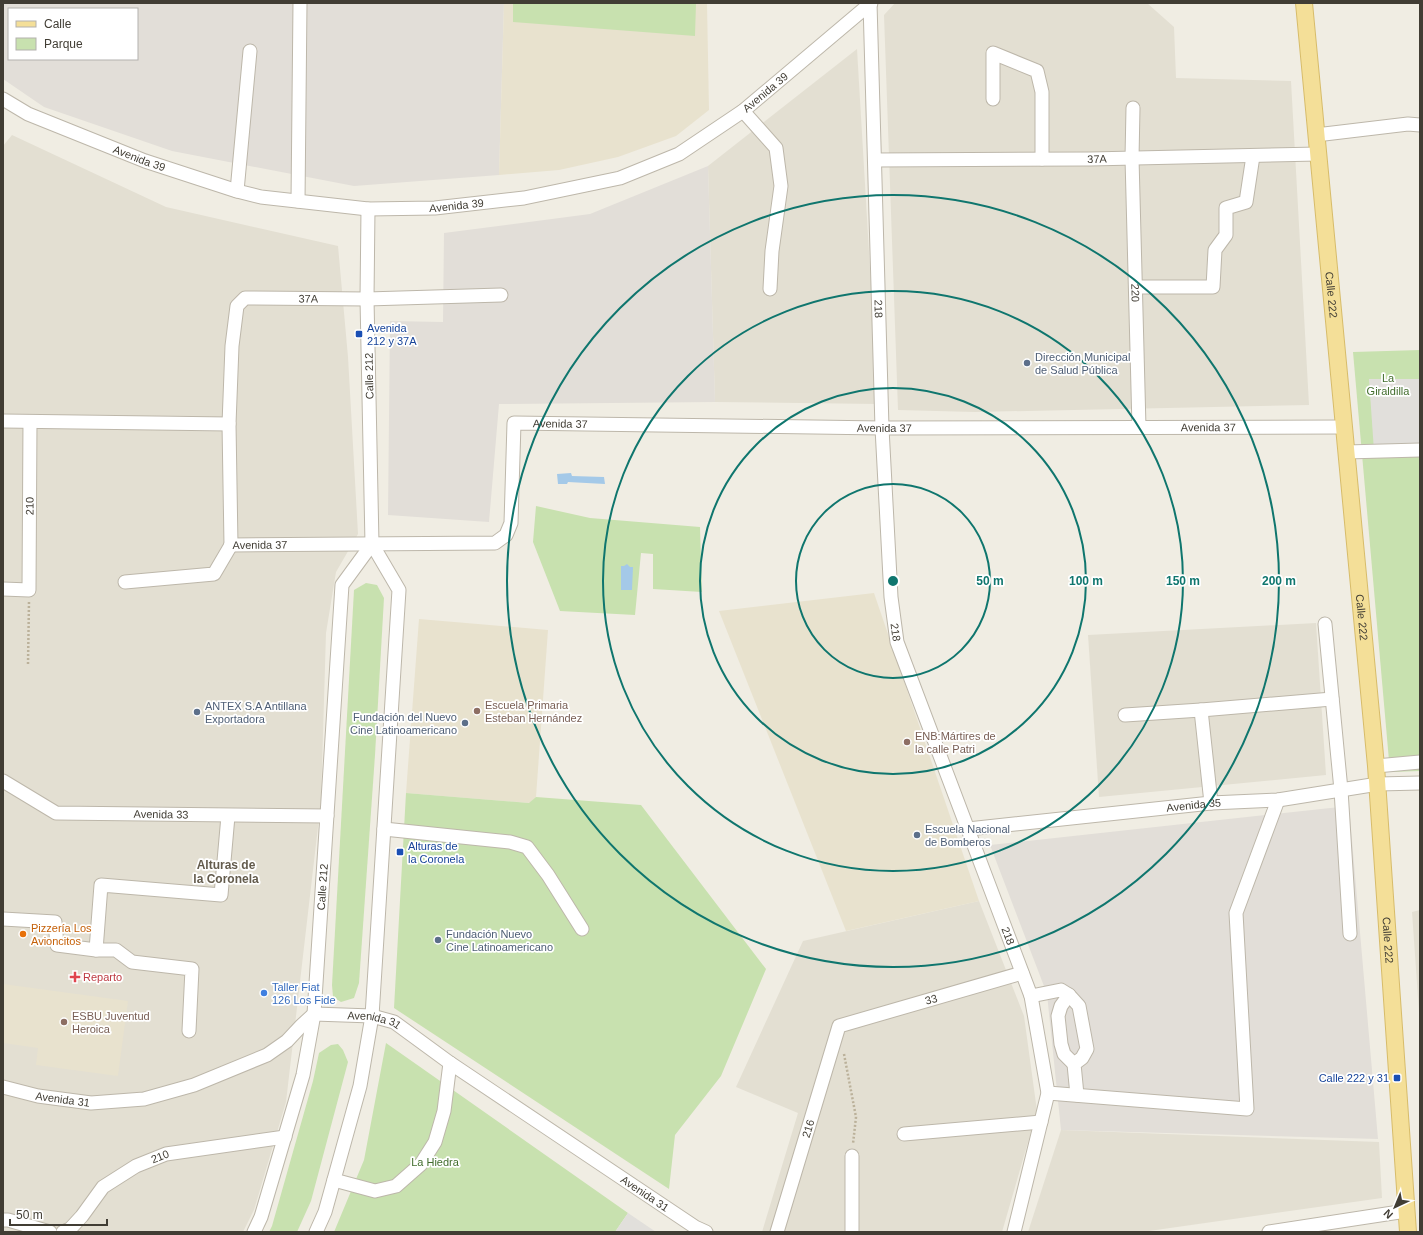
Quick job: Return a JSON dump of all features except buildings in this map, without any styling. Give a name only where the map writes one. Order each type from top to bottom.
[{"type":"main road","name":"Calle 222","points":[[1304,3],[1378,784],[1408,1232]]},
{"type":"street","points":[[298,202],[300,3]]},
{"type":"street","name":"Avenida 39","points":[[3,99],[28,114],[145,161],[237,191],[261,197],[368,209],[435,208],[524,198],[620,178],[679,154],[742,110],[871,3]]},
{"type":"street","name":"218","points":[[871,3],[882,428],[891,597],[897,642],[1031,996],[1048,1093],[1014,1232]]},
{"type":"street","points":[[237,191],[250,51]]},
{"type":"street","points":[[993,99],[993,53],[1037,71],[1042,92],[1042,159]]},
{"type":"street","name":"220","points":[[1133,108],[1132,158],[1139,427]]},
{"type":"street","points":[[742,110],[776,148],[781,186],[772,251],[770,289]]},
{"type":"street","points":[[1316,135],[1408,124],[1420,125]]},
{"type":"street","name":"37A","points":[[875,160],[1132,158],[1318,154]]},
{"type":"street","points":[[1136,287],[1213,287],[1215,250],[1226,235],[1226,208],[1246,202],[1253,156]]},
{"type":"street","name":"Calle 212","points":[[316,1232],[325,1212],[360,1086],[372,1016],[399,590],[372,544],[367,299],[368,209]]},
{"type":"street","name":"37A","points":[[229,424],[232,346],[237,306],[245,298],[367,299],[501,295]]},
{"type":"street","points":[[3,421],[229,424]]},
{"type":"street","name":"210","points":[[29,590],[30,422]]},
{"type":"street","name":"Avenida 37","points":[[229,424],[231,545],[495,543],[506,535],[511,523],[514,423],[882,428],[1344,426]]},
{"type":"street","points":[[1346,452],[1420,450]]},
{"type":"street","name":"Calle 212","points":[[254,1232],[261,1217],[303,1075],[314,1014],[342,585],[372,544]]},
{"type":"street","points":[[125,582],[214,574],[231,545]]},
{"type":"street","points":[[3,589],[29,590]]},
{"type":"street","points":[[1325,624],[1341,790],[1350,934]]},
{"type":"street","points":[[1125,715],[1332,699]]},
{"type":"street","points":[[1201,710],[1211,803]]},
{"type":"street","points":[[1376,766],[1420,762]]},
{"type":"street","name":"Avenida 33","points":[[3,781],[56,813],[327,816]]},
{"type":"street","name":"Avenida 35","points":[[968,829],[1211,803],[1278,800],[1378,784],[1420,783]]},
{"type":"street","points":[[1048,1093],[1246,1109],[1236,913],[1278,800]]},
{"type":"street","points":[[96,950],[101,884],[221,895],[228,816]]},
{"type":"street","points":[[384,829],[510,842],[527,847],[548,876],[582,929]]},
{"type":"street","points":[[3,919],[55,922],[57,945],[96,950],[116,950],[132,962],[192,969],[189,1031]]},
{"type":"street","name":"33","points":[[839,1026],[1022,973]]},
{"type":"street","points":[[1031,996],[1060,990],[1069,995],[1079,1006],[1087,1049],[1082,1058],[1074,1064]]},
{"type":"street","points":[[1069,995],[1061,1006],[1058,1016],[1061,1044],[1064,1054],[1074,1064],[1077,1095]]},
{"type":"street","name":"Avenida 31","points":[[3,1087],[38,1096],[91,1103],[144,1099],[194,1085],[267,1055],[287,1041],[314,1014],[372,1016],[394,1022],[450,1063],[695,1227],[706,1232]]},
{"type":"street","name":"216","points":[[777,1232],[839,1026]]},
{"type":"street","points":[[334,1180],[375,1191],[396,1186],[421,1164],[435,1142],[444,1111],[450,1063]]},
{"type":"street","points":[[904,1134],[1041,1122]]},
{"type":"street","name":"210","points":[[63,1232],[70,1229],[82,1216],[103,1187],[136,1166],[166,1154],[285,1137]]},
{"type":"street","points":[[852,1156],[852,1232]]},
{"type":"street","points":[[1269,1232],[1406,1211]]},
{"type":"street","points":[[3,1220],[8,1220],[50,1232]]},
{"type":"path","points":[[28,664],[29,590]]},
{"type":"path","points":[[844,1049],[856,1117],[852,1156]]},
{"type":"shaded area","points":[[3,3],[504,3],[499,175],[354,186],[172,151],[44,107],[3,79]]},
{"type":"shaded area","points":[[504,3],[707,3],[709,110],[676,136],[618,157],[559,170],[499,175]]},
{"type":"shaded area","points":[[895,3],[1147,3],[1174,27],[1176,78],[1291,81],[1309,405],[975,412],[898,410],[884,15]]},
{"type":"shaded area","points":[[857,49],[878,404],[715,402],[708,166]]},
{"type":"shaded area","points":[[12,135],[166,207],[338,246],[348,357],[358,534],[336,572],[326,633],[321,801],[286,1102],[254,1210],[243,1232],[3,1232],[3,146]]},
{"type":"shaded area","points":[[708,166],[715,402],[499,404],[489,522],[388,515],[390,321],[443,322],[444,233],[590,214]]},
{"type":"shaded area","points":[[1369,379],[1420,379],[1420,450],[1374,451]]},
{"type":"shaded area","points":[[874,593],[979,901],[846,931],[719,611]]},
{"type":"shaded area","name":"Escuela Primaria Esteban Hernández","points":[[419,619],[548,630],[536,797],[530,803],[406,793]]},
{"type":"shaded area","points":[[1316,623],[1326,775],[1099,797],[1088,635]]},
{"type":"shaded area","points":[[1349,806],[1378,1139],[1061,1130],[1047,994],[990,845]]},
{"type":"shaded area","points":[[979,901],[1024,1016],[1037,1111],[1002,1232],[762,1232],[798,1113],[736,1087],[803,941]]},
{"type":"shaded area","points":[[1420,910],[1420,1026],[1412,912]]},
{"type":"shaded area","name":"ESBU Juventud Heroica","points":[[3,984],[128,1001],[118,1076],[36,1065],[38,1048],[3,1043]]},
{"type":"shaded area","points":[[1061,1130],[1379,1142],[1382,1198],[1142,1232],[1028,1232]]},
{"type":"shaded area","points":[[628,1213],[656,1232],[615,1232]]},
{"type":"green space","points":[[513,3],[696,3],[695,36],[513,22]]},
{"type":"green space","name":"La Giraldilla","points":[[1420,350],[1420,771],[1390,772],[1353,352]]},
{"type":"green space","points":[[536,506],[590,518],[700,527],[702,592],[653,589],[653,554],[641,553],[635,615],[560,611],[533,542]]},
{"type":"green space","points":[[366,583],[377,585],[384,598],[375,755],[359,983],[354,998],[341,1002],[333,997],[332,985],[354,590]]},
{"type":"green space","points":[[406,793],[529,803],[536,797],[641,805],[766,969],[721,1076],[675,1135],[669,1189],[394,1008]]},
{"type":"green space","name":"La Hiedra","points":[[386,1043],[628,1213],[615,1232],[334,1232],[364,1160]]},
{"type":"green space","points":[[338,1044],[343,1050],[348,1062],[311,1201],[297,1232],[269,1232],[272,1226],[313,1081],[319,1053],[331,1045]]},
{"type":"water","points":[[571,473],[572,476],[604,477],[605,484],[568,482],[567,484],[558,484],[557,474]]},
{"type":"water","points":[[627,564],[630,567],[633,567],[632,590],[621,590],[621,566]]},
{"type":"place","name":"Avenida 212 y 37A","points":[[359,334]]},
{"type":"place","name":"Dirección Municipal de Salud Pública","points":[[1027,363]]},
{"type":"place","name":"Escuela Primaria Esteban Hernández","points":[[477,711]]},
{"type":"place","name":"ANTEX S.A Antillana Exportadora","points":[[197,712]]},
{"type":"place","name":"Fundación del Nuevo Cine Latinoamericano","points":[[465,723]]},
{"type":"place","name":"ENB:Mártires de la calle Patri","points":[[907,742]]},
{"type":"place","name":"Escuela Nacional de Bomberos","points":[[917,835]]},
{"type":"place","name":"Alturas de la Coronela","points":[[400,852]]},
{"type":"place","name":"Pizzería Los Avioncitos","points":[[23,934]]},
{"type":"place","name":"Fundación Nuevo Cine Latinoamericano","points":[[438,940]]},
{"type":"place","name":"Reparto","points":[[75,977]]},
{"type":"place","name":"Taller Fiat 126 Los Fide","points":[[264,993]]},
{"type":"place","name":"ESBU Juventud Heroica","points":[[64,1022]]},
{"type":"place","name":"Calle 222 y 31","points":[[1397,1078]]},
{"type":"district","name":"Alturas de la Coronela","points":[[226,872]]}]
